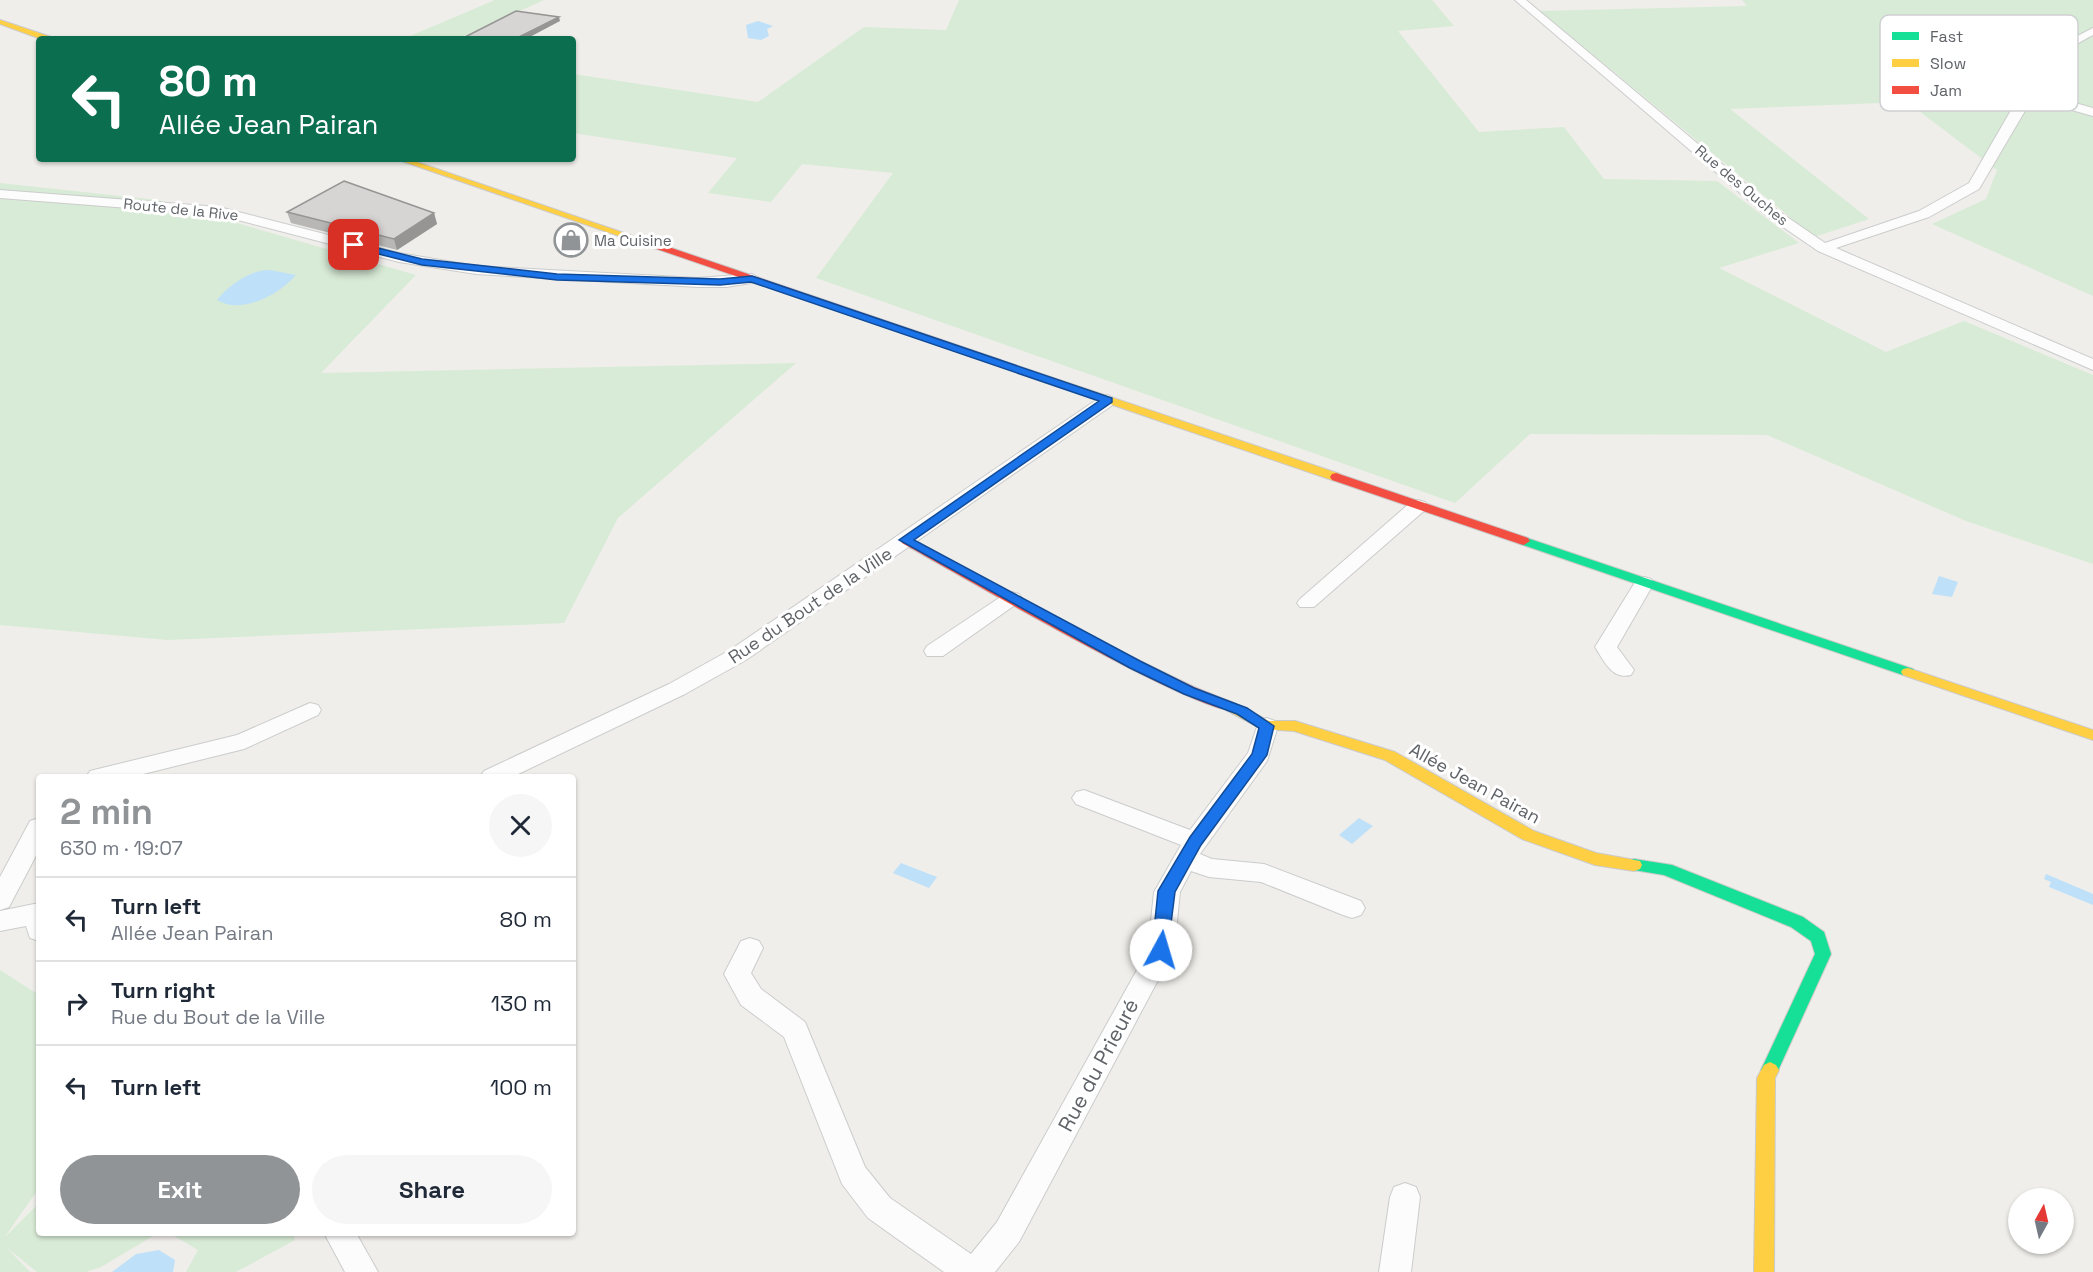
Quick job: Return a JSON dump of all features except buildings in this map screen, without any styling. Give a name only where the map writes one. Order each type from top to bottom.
[{"type":"main road","points":[[0,22],[40,36]]},
{"type":"main road","points":[[409,162],[2093,735]]},
{"type":"main road","name":"Allée Jean Pairan","points":[[906,540],[1135,665],[1189,691],[1242,711],[1267,726],[1295,726],[1390,756],[1528,835],[1595,859],[1666,869],[1797,922],[1818,937],[1823,954],[1767,1078],[1764,1272]]},
{"type":"street","name":"Rue des Ouches","points":[[1520,0],[1772,213],[1824,248],[2093,365]]},
{"type":"street","points":[[2078,40],[2093,31]]},
{"type":"street","points":[[2078,108],[2093,112]]},
{"type":"street","points":[[1824,248],[1924,214],[1974,186],[2019,111]]},
{"type":"street","name":"Route de la Rive","points":[[0,194],[219,211],[422,262],[483,270],[557,277],[720,282],[752,279]]},
{"type":"street","name":"Rue du Bout de la Ville","points":[[498,774],[666,694],[738,655],[1108,400]]},
{"type":"street","points":[[1307,603],[1418,506]]},
{"type":"street","points":[[1623,670],[1606,647],[1644,583]]},
{"type":"street","points":[[935,651],[1012,598]]},
{"type":"street","points":[[110,774],[244,741],[310,710]]},
{"type":"street","name":"Rue du Prieuré","points":[[976,1272],[1008,1232],[1161,950],[1167,891],[1189,850],[1259,755],[1267,726]]},
{"type":"street","points":[[1084,798],[1189,850],[1209,868],[1264,873],[1352,908]]},
{"type":"street","points":[[0,900],[36,833]]},
{"type":"street","points":[[0,921],[36,919]]},
{"type":"street","points":[[750,948],[737,974],[751,997],[795,1030],[853,1175],[879,1208],[970,1272]]},
{"type":"street","points":[[1395,1272],[1405,1197]]},
{"type":"street","points":[[341,1236],[362,1272]]},
{"type":"green space","points":[[495,0],[544,0],[464,36],[410,36]]},
{"type":"green space","points":[[959,0],[1432,0],[1454,26],[1398,31],[1479,132],[1564,127],[1604,179],[1717,181],[1799,243],[1719,268],[1886,352],[1964,321],[2093,375],[2093,564],[1966,521],[1767,435],[1530,434],[1455,503],[816,278],[893,173],[802,164],[771,202],[708,193],[737,158],[576,133],[576,74],[758,102],[864,27],[946,30]]},
{"type":"green space","points":[[1742,0],[2093,0],[2093,296],[1932,224],[1986,199],[1997,170],[1919,111],[2078,111],[2078,15],[1880,15],[1880,103],[1730,109],[1869,219],[1814,237],[1540,11],[1747,6]]},
{"type":"green space","points":[[0,183],[158,200],[416,275],[321,373],[796,363],[618,518],[564,623],[168,640],[0,625]]},
{"type":"green space","points":[[0,970],[36,993],[36,1192],[4,1238],[36,1206],[36,1236],[153,1236],[101,1267],[86,1272],[37,1272],[6,1247],[30,1272],[0,1272]]},
{"type":"green space","points":[[174,1236],[294,1236],[295,1240],[236,1272],[186,1272],[198,1250]]},
{"type":"water","points":[[758,21],[773,26],[767,29],[769,36],[761,40],[748,38],[746,25]]},
{"type":"water","points":[[270,270],[296,275],[280,289],[259,301],[237,305],[217,300],[240,279],[255,272]]},
{"type":"water","points":[[1939,576],[1958,582],[1952,597],[1932,594]]},
{"type":"water","points":[[1359,818],[1373,826],[1352,844],[1339,835]]},
{"type":"water","points":[[901,863],[937,877],[929,888],[893,873]]},
{"type":"water","points":[[2046,874],[2093,894],[2093,905],[2049,887],[2051,882],[2044,879]]},
{"type":"water","points":[[159,1250],[175,1260],[173,1272],[112,1272],[136,1254]]},
{"type":"traffic: fast","points":[[1524,541],[1908,672]]},
{"type":"traffic: fast","points":[[1634,865],[1666,869],[1797,922],[1818,937],[1823,954],[1770,1070]]},
{"type":"traffic: slow","points":[[0,22],[40,36]]},
{"type":"traffic: slow","points":[[409,162],[654,245]]},
{"type":"traffic: slow","points":[[997,362],[1336,477]]},
{"type":"traffic: slow","points":[[1908,672],[2093,735]]},
{"type":"traffic: slow","points":[[1231,707],[1267,726],[1295,726],[1390,756],[1528,835],[1595,859],[1634,865]]},
{"type":"traffic: slow","points":[[1764,1272],[1766,1078],[1770,1070]]},
{"type":"traffic: jam","points":[[654,245],[997,362]]},
{"type":"traffic: jam","points":[[1336,477],[1524,541]]},
{"type":"traffic: jam","points":[[906,540],[1106,651],[1231,707]]},
{"type":"place","name":"Ma Cuisine","points":[[571,240]]},
{"type":"route","points":[[354,245],[422,262],[557,277],[720,282],[752,279],[1108,400],[906,540],[1135,665],[1189,691],[1242,711],[1267,726],[1259,755],[1195,841],[1167,891],[1161,950]]}]
